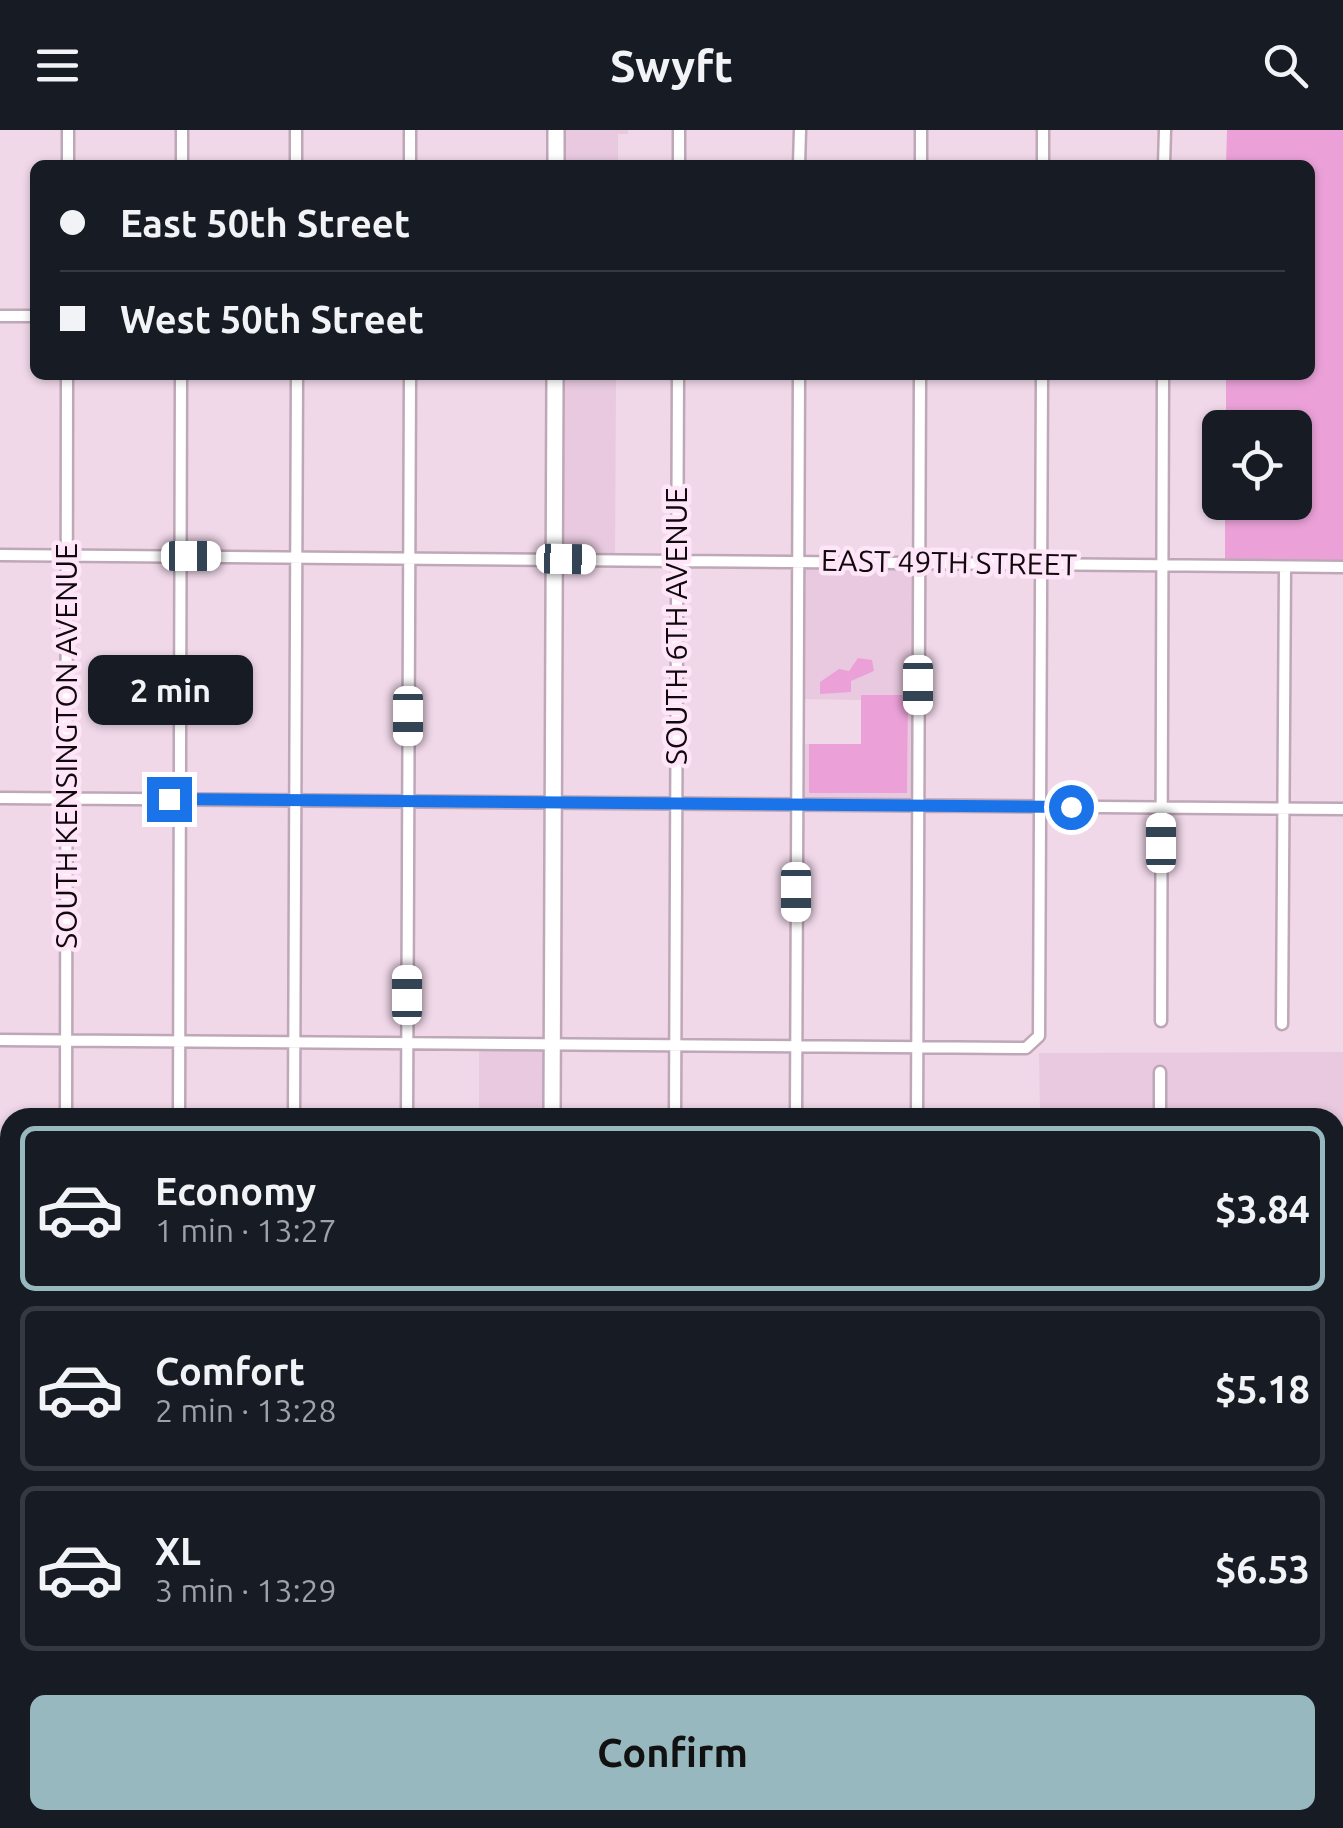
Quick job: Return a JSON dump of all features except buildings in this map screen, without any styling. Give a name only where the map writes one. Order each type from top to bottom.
[{"type":"main road","points":[[556,130],[556,160]]},
{"type":"main road","points":[[552,1108],[555,380]]},
{"type":"street","points":[[68,130],[68,160]]},
{"type":"street","points":[[182,130],[182,160]]},
{"type":"street","points":[[296,130],[296,160]]},
{"type":"street","points":[[410,130],[410,160]]},
{"type":"street","points":[[679,130],[679,160]]},
{"type":"street","points":[[800,130],[800,160]]},
{"type":"street","points":[[921,130],[921,160]]},
{"type":"street","points":[[1043,130],[1043,160]]},
{"type":"street","points":[[1164,160],[1165,130]]},
{"type":"street","points":[[0,316],[30,316]]},
{"type":"street","name":"SOUTH KENSINGTON AVENUE","points":[[66,1108],[67,380]]},
{"type":"street","points":[[179,1108],[181,380]]},
{"type":"street","points":[[294,1108],[297,380]]},
{"type":"street","points":[[408,1108],[410,380]]},
{"type":"street","name":"SOUTH 6TH AVENUE","points":[[674,1108],[678,380]]},
{"type":"street","points":[[796,1108],[799,380]]},
{"type":"street","points":[[916,1108],[920,380]]},
{"type":"street","points":[[0,1040],[917,1047],[1035,1044],[1039,1036],[1042,380]]},
{"type":"street","points":[[1161,1021],[1163,380]]},
{"type":"street","name":"EAST 49TH STREET","points":[[0,555],[1343,568]]},
{"type":"street","points":[[1282,1024],[1285,567]]},
{"type":"street","points":[[0,798],[1343,809]]},
{"type":"street","points":[[1160,1072],[1160,1108]]},
{"type":"shaded area","points":[[561,130],[628,130],[628,134],[618,134],[618,160],[561,160]]},
{"type":"shaded area","points":[[1227,130],[1343,130],[1343,562],[1225,560],[1225,520],[1312,520],[1312,410],[1226,410],[1226,380],[1315,380],[1315,160],[1226,160]]},
{"type":"shaded area","points":[[559,380],[616,380],[615,558],[558,557]]},
{"type":"shaded area","points":[[801,563],[918,564],[916,804],[798,803],[799,744],[861,744],[861,700],[799,699]]},
{"type":"shaded area","points":[[858,658],[872,660],[874,671],[851,681],[851,692],[820,694],[820,682],[839,669],[849,671]]},
{"type":"shaded area","points":[[861,695],[908,695],[907,793],[809,793],[809,744],[861,744]]},
{"type":"shaded area","points":[[479,1048],[549,1049],[549,1108],[479,1108]]},
{"type":"shaded area","points":[[1343,1052],[1343,1108],[1040,1108],[1039,1053]]},
{"type":"route","points":[[169,799],[1071,807]]}]
